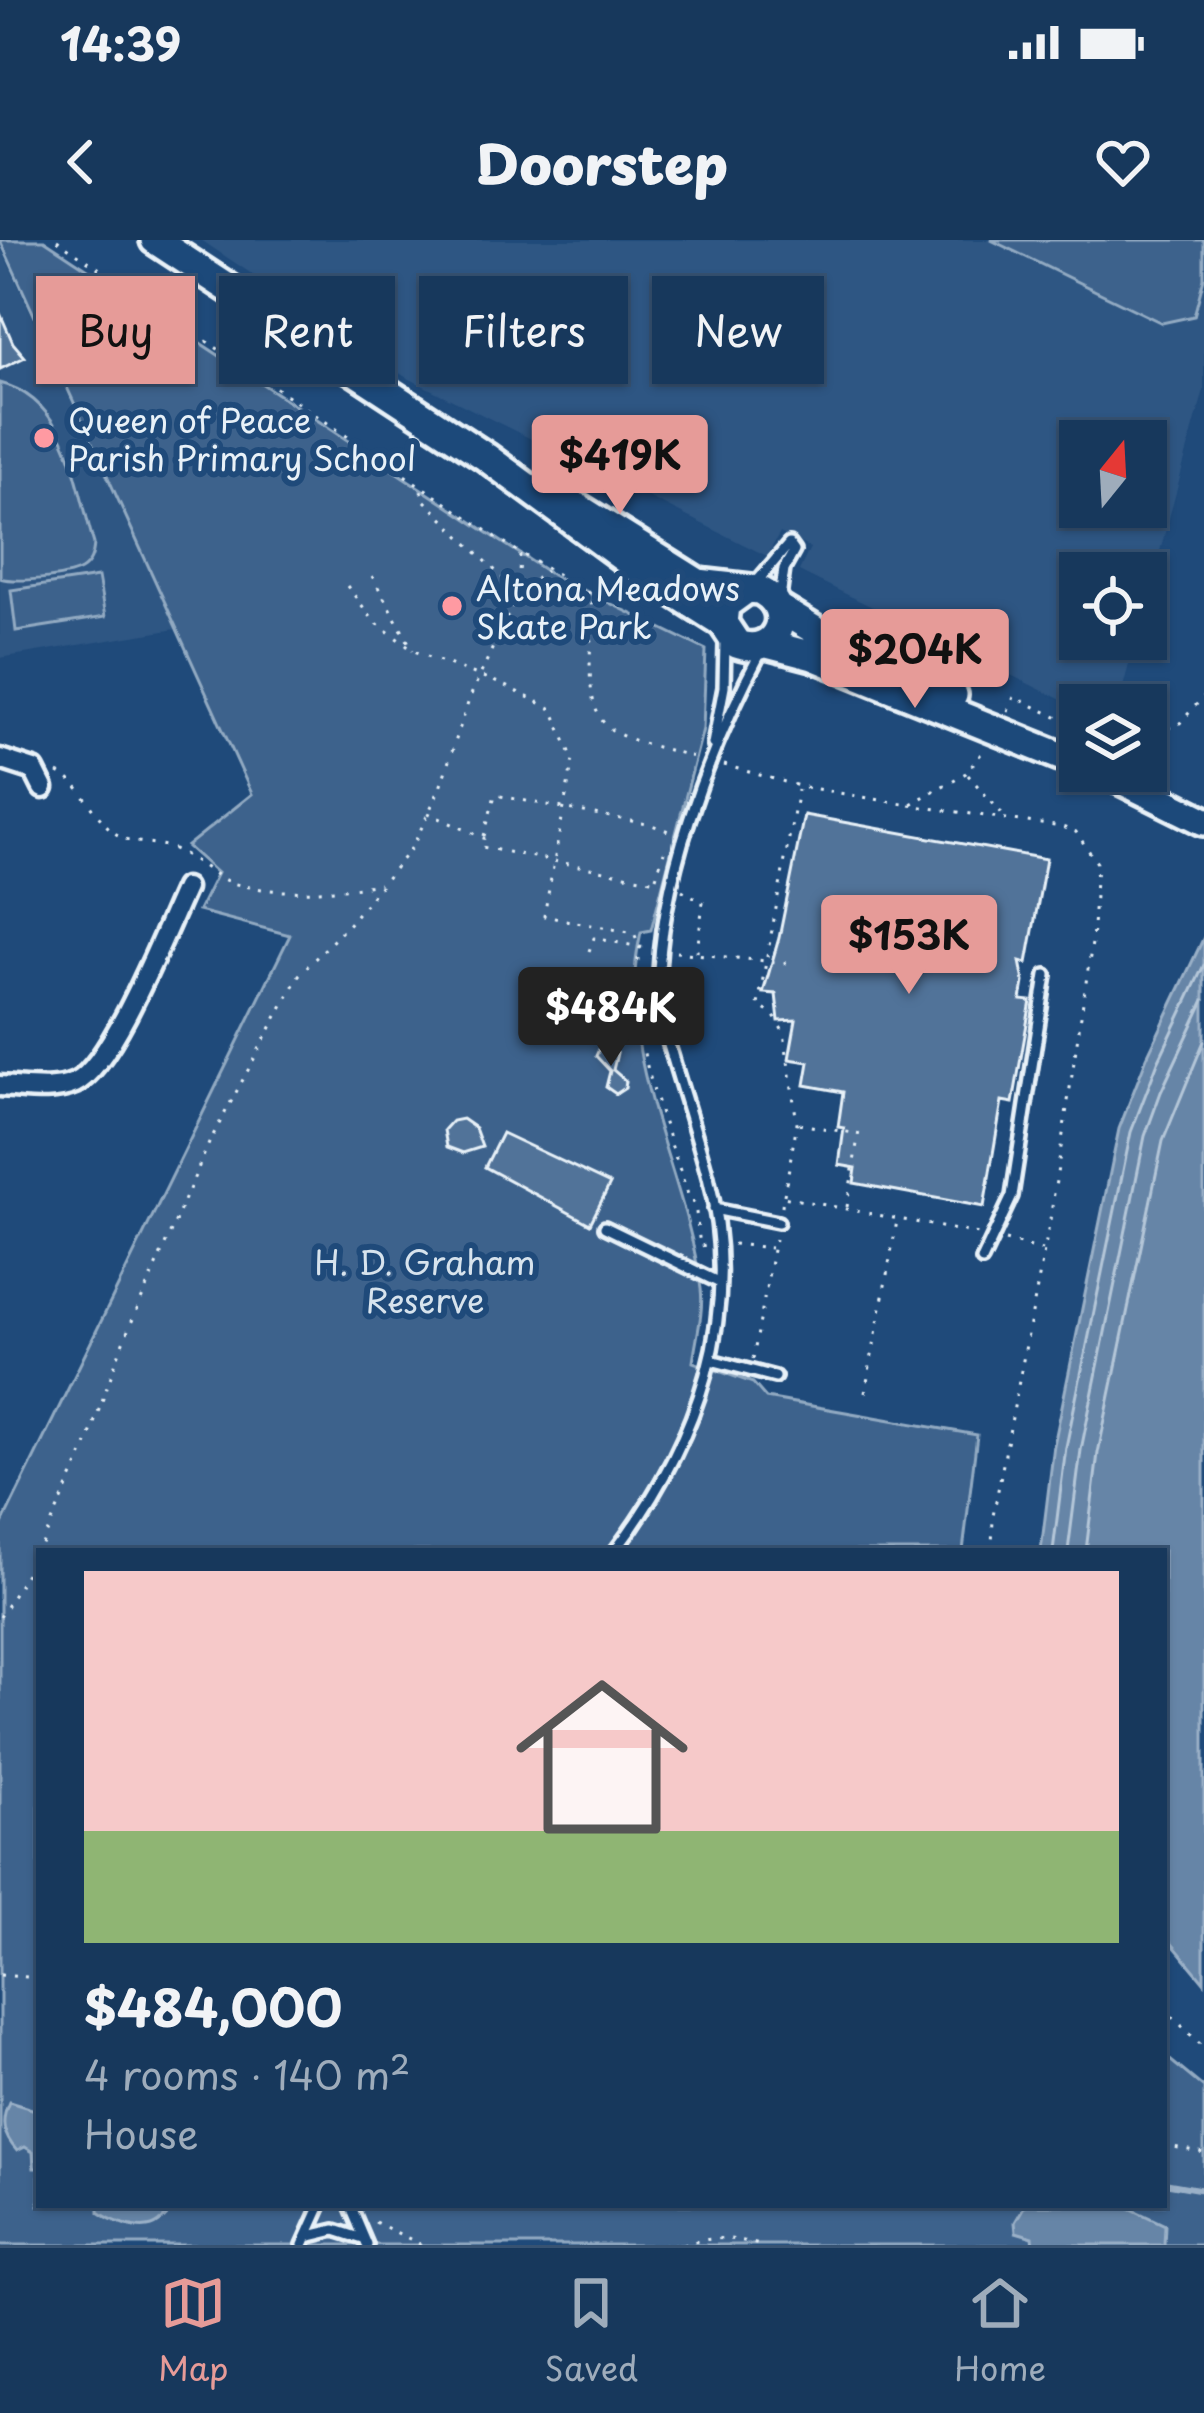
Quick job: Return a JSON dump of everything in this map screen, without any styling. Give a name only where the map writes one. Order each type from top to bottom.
[{"type":"main road","points":[[155,240],[486,458],[746,647],[766,645],[813,656],[1059,754]]},
{"type":"main road","points":[[486,458],[608,523],[698,583],[767,593],[779,608],[821,634],[1059,752]]},
{"type":"main road","points":[[724,627],[725,605],[749,589]]},
{"type":"main road","points":[[766,645],[779,629],[779,608]]},
{"type":"main road","points":[[1145,792],[1204,821]]},
{"type":"street","points":[[0,759],[34,770],[43,788]]},
{"type":"street","points":[[0,1086],[56,1088],[88,1074],[109,1048],[185,888]]},
{"type":"lane","points":[[749,589],[785,544],[791,545],[794,551],[780,581],[779,608]]},
{"type":"lane","points":[[710,761],[725,675],[724,627]]},
{"type":"lane","points":[[617,1548],[670,1469],[711,1360],[718,1282],[714,1209],[659,1009],[659,950],[672,886],[710,761],[748,673],[766,645]]},
{"type":"lane","points":[[982,1260],[1012,1196],[1046,975]]},
{"type":"lane","points":[[714,1209],[778,1222]]},
{"type":"lane","points":[[605,1227],[718,1282]]},
{"type":"lane","points":[[711,1360],[775,1377]]},
{"type":"lane","points":[[307,2240],[320,2208]]},
{"type":"lane","points":[[351,2208],[365,2242]]},
{"type":"lane","points":[[307,2240],[335,2230],[365,2242]]},
{"type":"path","points":[[57,240],[520,553],[587,591]]},
{"type":"path","points":[[420,485],[422,498],[518,593]]},
{"type":"path","points":[[39,1548],[85,1449],[164,1241],[261,1041],[299,975],[413,846],[440,788],[470,697],[518,593],[520,553]]},
{"type":"path","points":[[518,593],[548,570]]},
{"type":"path","points":[[371,576],[414,651]]},
{"type":"path","points":[[347,586],[374,621],[414,651],[481,675],[551,709],[573,759],[544,916],[634,933],[640,947],[635,972],[644,1052],[689,1198],[695,1204],[700,1246],[773,1249]]},
{"type":"path","points":[[1167,729],[1180,723],[1204,696]]},
{"type":"path","points":[[1014,698],[1059,718]]},
{"type":"path","points":[[46,767],[71,779],[109,828],[124,839],[169,847],[202,862],[227,882],[321,894],[381,884]]},
{"type":"path","points":[[966,773],[1006,818]]},
{"type":"path","points":[[751,1373],[797,1142],[784,1033],[774,1016],[758,1005],[799,786]]},
{"type":"path","points":[[495,795],[671,830],[655,881],[482,847],[484,838],[495,795]]},
{"type":"path","points":[[909,805],[1062,826],[1076,832],[1097,863],[1092,944],[1044,1251],[993,1516],[992,1548]]},
{"type":"path","points":[[426,812],[484,838]]},
{"type":"path","points":[[672,886],[703,902],[697,954]]},
{"type":"path","points":[[589,951],[594,938],[786,963]]},
{"type":"path","points":[[797,1124],[859,1132],[847,1209]]},
{"type":"path","points":[[783,1197],[995,1237],[1044,1251]]},
{"type":"path","points":[[865,1393],[898,1219]]},
{"type":"path","points":[[0,1617],[36,1552]]},
{"type":"path","points":[[0,1975],[36,1978]]},
{"type":"path","points":[[1167,2011],[1204,2048]]},
{"type":"path","points":[[1167,2146],[1204,2153]]},
{"type":"path","points":[[356,2218],[422,2245]]},
{"type":"path","points":[[683,2245],[705,2238],[759,2245]]},
{"type":"shaded area","points":[[201,240],[1204,240],[1204,390],[1167,525],[1167,420],[1059,420],[1059,528],[1166,528],[1160,552],[1059,552],[1059,660],[1130,660],[1124,684],[1059,684],[1059,699],[799,571],[810,548],[780,533],[767,556],[420,384],[628,384],[628,276],[419,276],[419,383],[395,370],[395,276],[255,276]]},
{"type":"shaded area","name":"Queen of Peace Parish Primary School","points":[[0,246],[36,324],[36,384],[63,384],[176,629],[0,658]]},
{"type":"green space","name":"H. D. Graham Reserve","points":[[0,240],[44,240],[99,276],[36,276],[36,319]]},
{"type":"green space","points":[[991,240],[1204,240],[1204,278],[1194,316],[1162,323]]},
{"type":"green space","name":"H. D. Graham Reserve","points":[[195,340],[219,355],[219,384],[262,384],[552,575],[706,650],[703,729],[651,930],[641,932],[635,978],[643,1067],[693,1243],[701,1289],[693,1362],[753,1383],[766,1398],[977,1435],[963,1548],[36,1548],[36,2208],[1167,2208],[1167,2057],[1204,2088],[1204,2245],[0,2245],[0,1528],[290,935],[198,911],[217,873],[187,846],[252,794],[66,384],[195,384]]},
{"type":"green space","points":[[0,383],[23,392],[41,407],[66,448],[94,544],[91,559],[81,570],[40,579],[0,578]]},
{"type":"green space","points":[[98,577],[105,617],[16,631],[11,590]]},
{"type":"water","points":[[1204,937],[1204,1982],[1167,1938],[1167,1548],[1041,1548],[1054,1445],[1119,1129]]},
{"type":"water","points":[[9,2102],[36,2110],[36,2168],[33,2152],[25,2147],[17,2151],[6,2134],[4,2116]]},
{"type":"water","points":[[99,2208],[175,2208],[159,2223],[146,2227],[99,2212]]},
{"type":"water","points":[[1023,2208],[1129,2208],[1165,2225],[1164,2245],[1034,2245],[1033,2237],[1016,2232],[1015,2222]]},
{"type":"building","points":[[0,313],[25,357],[0,369]]},
{"type":"building","points":[[804,815],[1046,859],[1027,963],[1020,961],[1021,1000],[1031,1001],[1013,1103],[1002,1101],[984,1207],[854,1183],[856,1168],[839,1165],[843,1092],[805,1085],[809,1062],[789,1059],[796,1020],[779,1021],[776,994],[763,993]]},
{"type":"building","points":[[606,1045],[617,1053],[613,1070],[626,1081],[616,1094],[606,1087],[610,1071],[596,1056]]},
{"type":"building","points":[[462,1119],[475,1128],[482,1147],[463,1153],[447,1147],[444,1130]]},
{"type":"building","points":[[502,1133],[610,1184],[590,1224],[485,1167]]},
{"type":"waterway","points":[[1167,2184],[1204,2190]]},
{"type":"place","name":"Queen of Peace Parish Primary School","points":[[44,438]]},
{"type":"place","name":"Altona Meadows Skate Park","points":[[452,606]]}]
